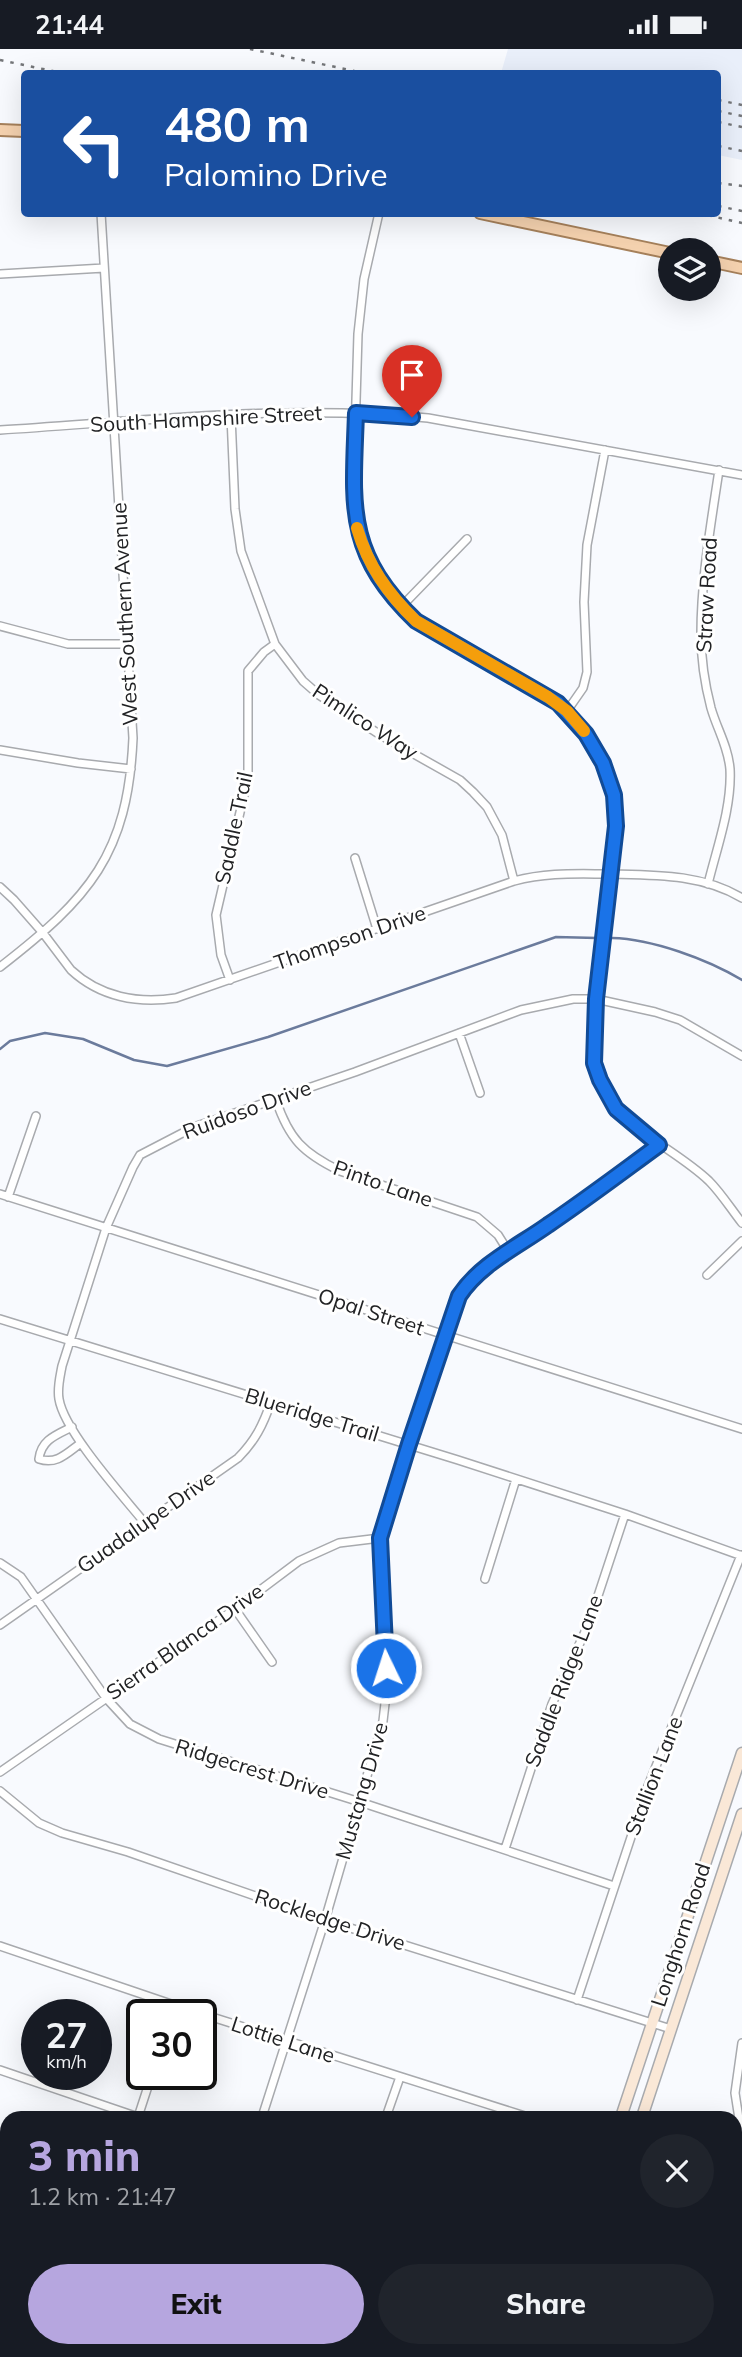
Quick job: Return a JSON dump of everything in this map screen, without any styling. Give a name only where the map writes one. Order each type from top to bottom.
[{"type":"main road","points":[[0,130],[21,131]]},
{"type":"main road","points":[[499,217],[658,250]]},
{"type":"main road","points":[[721,264],[742,268]]},
{"type":"main road","name":"Longhorn Road","points":[[623,2111],[742,1753]]},
{"type":"main road","name":"Longhorn Road","points":[[644,2111],[742,1814]]},
{"type":"street","name":"West Southern Avenue","points":[[0,967],[43,933],[82,895],[105,858],[124,810],[131,769],[133,738],[100,217]]},
{"type":"street","points":[[378,217],[366,269],[359,317],[353,499],[357,530],[374,571],[401,607],[425,628],[548,697],[567,711],[596,749],[612,787],[616,818],[596,999],[594,1063],[616,1109],[709,1182],[742,1223]]},
{"type":"street","points":[[0,274],[104,268]]},
{"type":"street","name":"South Hampshire Street","points":[[0,430],[231,416],[356,413],[428,418],[742,475]]},
{"type":"street","name":"Pimlico Way","points":[[231,416],[235,509],[241,551],[275,643],[303,681],[319,695],[382,736],[460,780],[473,792],[487,807],[502,835],[514,881]]},
{"type":"street","points":[[567,711],[583,688],[587,672],[584,602],[587,545],[605,450]]},
{"type":"street","name":"Straw Road","points":[[708,884],[729,797],[730,768],[725,741],[712,709],[701,635],[706,553],[719,470]]},
{"type":"street","points":[[401,607],[467,539]]},
{"type":"street","points":[[0,626],[68,644],[126,644]]},
{"type":"street","name":"Saddle Trail","points":[[230,980],[221,955],[216,915],[248,778],[248,671],[275,643]]},
{"type":"street","points":[[0,750],[131,769]]},
{"type":"street","points":[[355,858],[377,929]]},
{"type":"street","name":"Thompson Drive","points":[[0,887],[15,900],[82,980],[94,988],[120,997],[165,999],[230,980],[514,881],[542,874],[669,875],[708,884],[742,898]]},
{"type":"street","name":"Ruidoso Drive","points":[[144,1522],[81,1443],[62,1411],[58,1387],[106,1228],[140,1155],[194,1128],[521,1010],[573,999],[596,999],[680,1020],[742,1056]]},
{"type":"street","points":[[459,1033],[480,1093]]},
{"type":"street","name":"Pinto Lane","points":[[276,1100],[283,1122],[304,1151],[340,1171],[477,1217],[498,1235],[508,1251]]},
{"type":"street","points":[[4,1196],[36,1116]]},
{"type":"street","name":"Mustang Drive","points":[[264,2111],[325,1920],[383,1721],[386,1695],[380,1538],[459,1296],[468,1282],[508,1251],[659,1145]]},
{"type":"street","name":"Opal Street","points":[[4,1196],[742,1429]]},
{"type":"street","points":[[707,1275],[742,1241]]},
{"type":"street","name":"Blueridge Trail","points":[[0,1319],[409,1444],[625,1514],[741,1556]]},
{"type":"street","name":"Guadalupe Drive","points":[[0,1625],[238,1458],[260,1431],[271,1402]]},
{"type":"street","points":[[72,1427],[46,1442],[40,1450],[39,1459],[48,1462],[60,1459],[81,1443]]},
{"type":"street","points":[[485,1579],[516,1479]]},
{"type":"street","name":"Saddle Ridge Lane","points":[[505,1849],[544,1726],[589,1623],[625,1514]]},
{"type":"street","name":"Sierra Blanca Drive","points":[[0,1772],[235,1609],[299,1560],[339,1543],[380,1538]]},
{"type":"street","name":"Stallion Lane","points":[[577,2000],[648,1786],[741,1556]]},
{"type":"street","name":"Ridgecrest Drive","points":[[0,1563],[20,1577],[106,1698],[130,1724],[159,1739],[614,1886]]},
{"type":"street","points":[[235,1609],[272,1662]]},
{"type":"street","name":"Rockledge Drive","points":[[0,1791],[39,1823],[62,1833],[128,1852],[325,1920],[671,2029]]},
{"type":"street","name":"Lottie Lane","points":[[0,1946],[156,1999]]},
{"type":"street","name":"Lottie Lane","points":[[217,2019],[509,2111]]},
{"type":"street","points":[[736,2111],[742,2043]]},
{"type":"street","points":[[0,2070],[120,2111]]},
{"type":"street","points":[[388,2111],[400,2077]]},
{"type":"street","points":[[140,2111],[147,2090]]},
{"type":"shaded area","points":[[508,49],[742,49],[742,160],[721,156],[721,70],[502,70]]},
{"type":"waterway","points":[[0,1049],[10,1041],[45,1033],[83,1039],[134,1060],[167,1066],[268,1037],[556,937],[597,938]]},
{"type":"waterway","points":[[612,938],[661,946],[713,965],[742,980]]},
{"type":"railway","points":[[250,49],[350,70]]},
{"type":"railway","points":[[0,60],[48,70]]},
{"type":"railway","points":[[721,101],[742,105]]},
{"type":"railway","points":[[721,112],[742,116]]},
{"type":"railway","points":[[721,123],[742,127]]},
{"type":"railway","points":[[721,147],[742,151]]},
{"type":"railway","points":[[721,183],[742,186]]},
{"type":"railway","points":[[721,207],[742,211]]},
{"type":"railway","points":[[716,217],[742,223]]},
{"type":"slow traffic","points":[[357,528],[374,571],[401,607],[416,621],[558,703],[584,731]]},
{"type":"route","points":[[386,1668],[380,1538],[459,1296],[468,1282],[485,1268],[659,1145],[616,1109],[594,1063],[596,999],[616,826],[614,795],[603,763],[586,734],[558,703],[425,628],[401,607],[374,571],[357,530],[353,499],[356,413],[412,417]]}]
